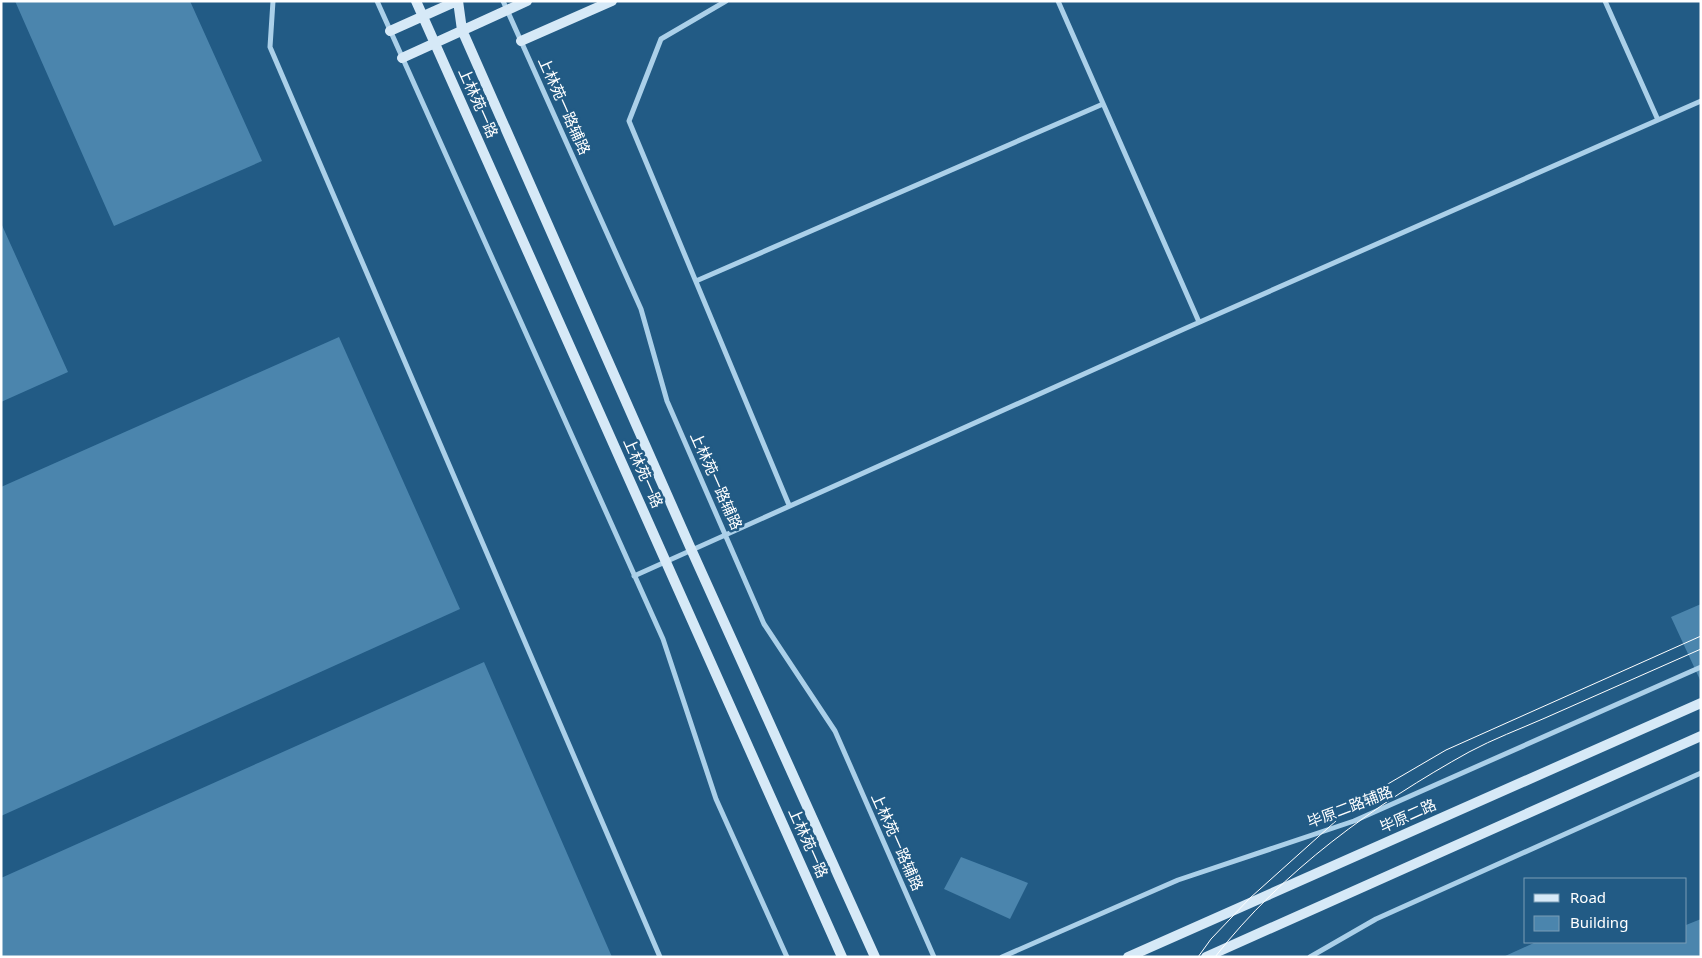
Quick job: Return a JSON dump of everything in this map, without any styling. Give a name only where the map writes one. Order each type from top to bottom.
[{"type":"street","points":[[273,1],[270,47],[660,957]]},
{"type":"street","points":[[377,1],[662,639],[716,799],[787,957]]},
{"type":"street","name":"上林苑一路","points":[[416,1],[842,957]]},
{"type":"street","points":[[390,31],[458,1]]},
{"type":"street","name":"上林苑一路","points":[[458,1],[462,30],[691,549],[875,957]]},
{"type":"street","points":[[402,58],[462,30],[505,6],[527,1]]},
{"type":"street","points":[[521,41],[612,1]]},
{"type":"street","points":[[726,1],[661,39],[629,121],[789,505]]},
{"type":"street","points":[[1058,1],[1199,322]]},
{"type":"street","points":[[1605,1],[1658,120]]},
{"type":"street","name":"上林苑一路辅路","points":[[505,6],[641,309],[667,401],[764,624],[835,731],[934,957]]},
{"type":"street","points":[[634,576],[1199,322],[1701,101]]},
{"type":"street","points":[[696,281],[1102,104]]},
{"type":"street","name":"毕原二路辅路","points":[[1002,957],[1178,880],[1354,822],[1701,667]]},
{"type":"street","name":"毕原二路","points":[[1128,957],[1701,703]]},
{"type":"street","points":[[1206,957],[1701,736]]},
{"type":"street","points":[[1310,957],[1376,919],[1701,773]]},
{"type":"building","points":[[15,1],[190,1],[262,161],[114,226]]},
{"type":"building","points":[[1,223],[68,372],[1,402]]},
{"type":"building","points":[[339,337],[460,609],[1,816],[1,487]]},
{"type":"building","points":[[1701,604],[1701,682],[1671,617]]},
{"type":"building","points":[[484,662],[612,957],[1,957],[1,878]]},
{"type":"building","points":[[961,857],[1028,883],[1010,919],[944,889]]},
{"type":"building","points":[[1701,919],[1701,957],[1503,957],[1534,943],[1687,943],[1687,925]]},
{"type":"tram line","points":[[1198,957],[1211,939],[1250,898],[1357,802],[1446,750],[1701,636]]},
{"type":"tram line","points":[[1215,957],[1241,926],[1300,868],[1365,817],[1399,794],[1487,743],[1701,649]]}]
